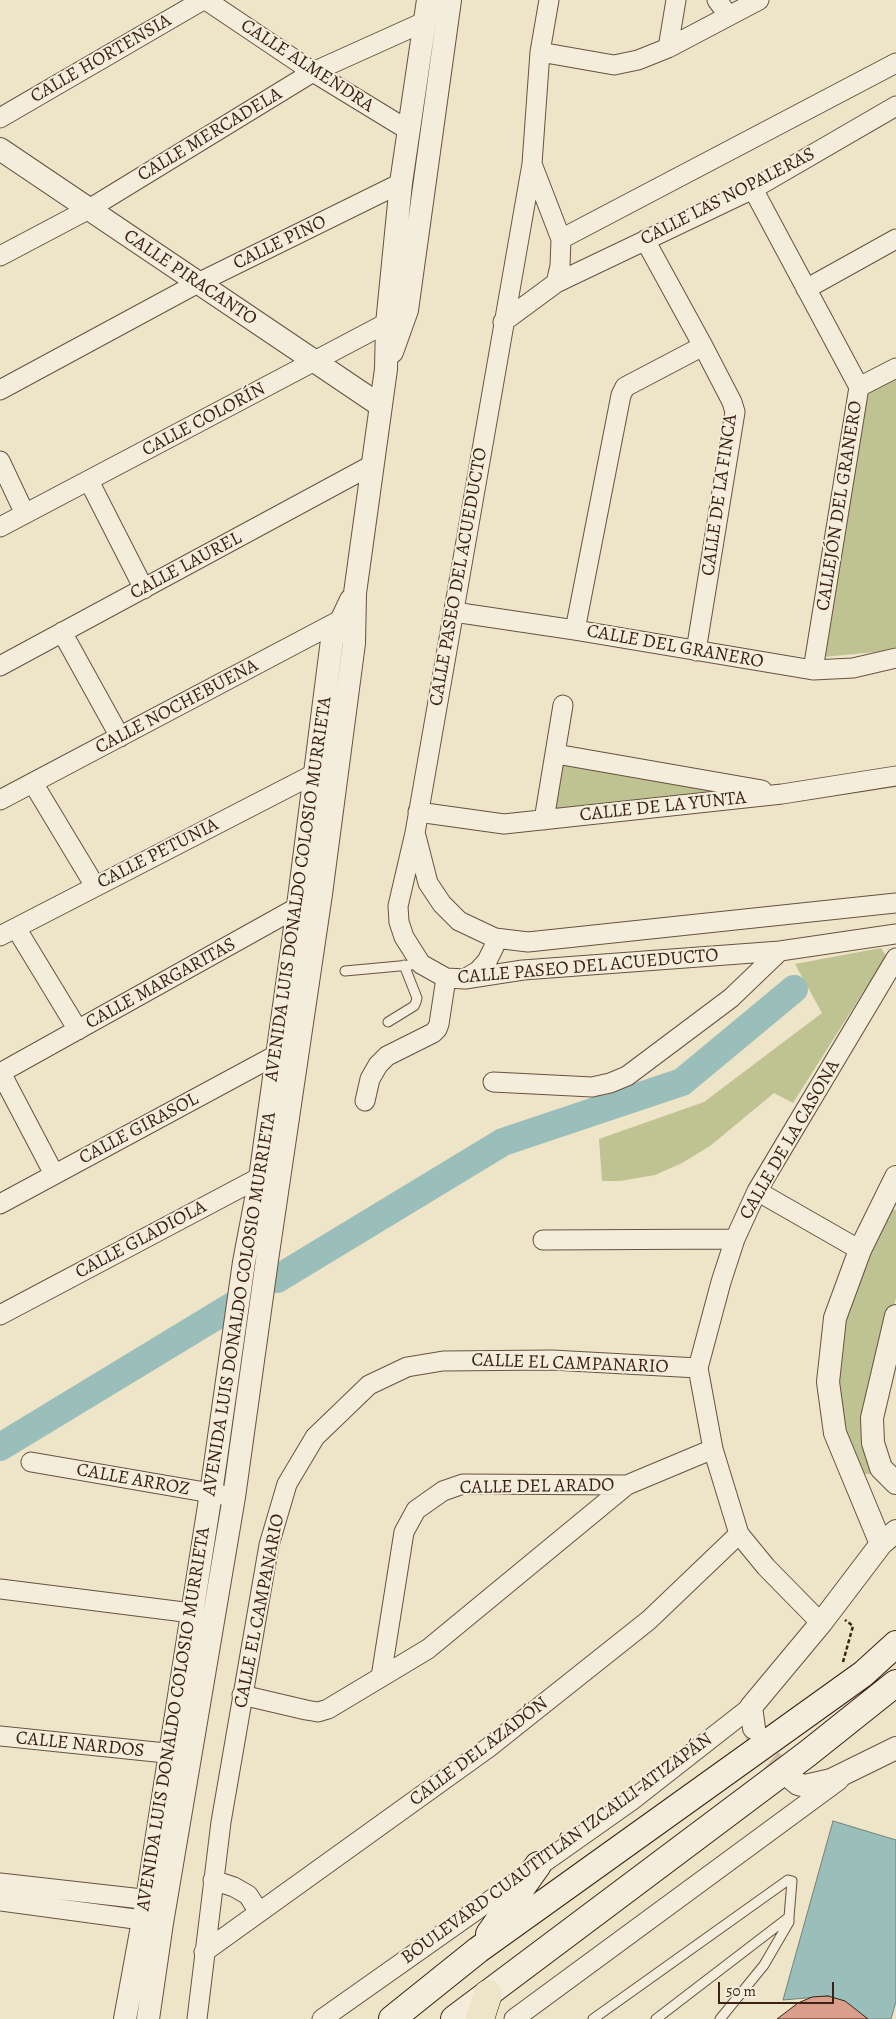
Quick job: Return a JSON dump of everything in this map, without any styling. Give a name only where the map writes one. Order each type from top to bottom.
[{"type":"main road","name":"BOULEVARD CUAUTITLÁN IZCALLI-ATIZAPÁN","points":[[392,2019],[478,1950],[863,1674],[896,1644]]},
{"type":"main road","points":[[454,2019],[484,2007],[896,1683]]},
{"type":"main road","points":[[478,1950],[538,1865]]},
{"type":"street","name":"CALLE ALMENDRA","points":[[204,0],[313,72],[408,130]]},
{"type":"street","name":"CALLE HORTENSIA","points":[[0,118],[204,0]]},
{"type":"street","name":"AVENIDA LUIS DONALDO COLOSIO MURRIETA","points":[[386,369],[407,310],[450,0]]},
{"type":"street","name":"CALLE PASEO DEL ACUEDUCTO","points":[[549,0],[540,52],[532,164],[415,833],[398,906],[399,922],[412,964],[455,978],[523,970],[780,951],[896,934]]},
{"type":"street","points":[[668,48],[676,0]]},
{"type":"street","points":[[717,0],[728,15]]},
{"type":"street","points":[[540,52],[614,65],[638,60],[668,48],[758,0]]},
{"type":"street","name":"CALLE MERCADELA","points":[[0,256],[88,209],[313,72],[426,11]]},
{"type":"street","name":"AVENIDA LUIS DONALDO COLOSIO MURRIETA","points":[[125,2019],[154,1911],[191,1755],[234,1497],[267,1260],[322,894],[354,643],[351,608],[386,369],[387,324],[401,183],[426,11]]},
{"type":"street","name":"CALLE LAS NOPALERAS","points":[[561,239],[896,64]]},
{"type":"street","name":"CALLE LAS NOPALERAS","points":[[556,283],[752,189],[896,106]]},
{"type":"street","name":"CALLE PIRACANTO","points":[[0,149],[381,406]]},
{"type":"street","name":"CALLE PASEO DEL ACUEDUCTO","points":[[532,164],[561,239],[560,266],[556,283]]},
{"type":"street","name":"CALLE PINO","points":[[0,390],[198,283],[401,183]]},
{"type":"street","name":"CALLEJÓN DEL GRANERO","points":[[752,189],[859,387],[812,670]]},
{"type":"street","points":[[806,289],[896,239]]},
{"type":"street","name":"CALLE DE LA FINCA","points":[[645,240],[732,402],[734,412],[696,651]]},
{"type":"street","points":[[503,322],[556,283]]},
{"type":"street","name":"CALLE COLORÍN","points":[[0,527],[387,324],[407,310]]},
{"type":"street","points":[[575,630],[621,395],[626,387],[703,346]]},
{"type":"street","points":[[859,387],[896,368]]},
{"type":"street","points":[[0,461],[25,514]]},
{"type":"street","name":"CALLE LAUREL","points":[[0,666],[372,465]]},
{"type":"street","points":[[88,481],[144,589]]},
{"type":"street","name":"AVENIDA LUIS DONALDO COLOSIO MURRIETA","points":[[148,2019],[154,1911],[169,1754],[211,1493],[244,1262],[260,1178],[316,773],[332,640],[351,608]]},
{"type":"street","name":"CALLE NOCHEBUENA","points":[[0,800],[120,737],[351,608]]},
{"type":"street","name":"CALLE DEL GRANERO","points":[[454,612],[575,630],[812,670],[853,668],[896,658]]},
{"type":"street","points":[[62,632],[120,737]]},
{"type":"street","points":[[544,820],[563,705]]},
{"type":"street","name":"CALLE DE LA YUNTA","points":[[556,754],[782,794]]},
{"type":"street","name":"CALLE PETUNIA","points":[[8,932],[316,773]]},
{"type":"street","name":"CALLE DE LA YUNTA","points":[[418,812],[504,824],[782,794],[896,776]]},
{"type":"street","points":[[32,783],[95,886]]},
{"type":"street","name":"CALLE PASEO DEL ACUEDUCTO","points":[[415,833],[428,883],[442,904],[459,921],[495,938],[528,942],[896,903]]},
{"type":"street","name":"CALLE MARGARITAS","points":[[0,1073],[322,894]]},
{"type":"street","points":[[8,932],[78,1030]]},
{"type":"street","points":[[364,1101],[370,1079],[382,1060],[437,1029],[455,978],[478,971],[487,961],[494,947],[495,938]]},
{"type":"street","points":[[493,1082],[592,1087],[610,1083],[627,1076],[731,998],[780,951]]},
{"type":"street","name":"CALLE DE LA CASONA","points":[[825,1618],[766,1567],[739,1534],[712,1449],[698,1368],[735,1240],[757,1191],[896,958]]},
{"type":"street","name":"CALLE GIRASOL","points":[[0,1204],[278,1054]]},
{"type":"street","points":[[0,1073],[54,1174]]},
{"type":"street","name":"CALLE GLADIOLA","points":[[0,1315],[260,1178],[282,1164]]},
{"type":"street","points":[[889,1537],[853,1480],[835,1433],[828,1382],[835,1318],[860,1250],[889,1204],[896,1177]]},
{"type":"street","points":[[757,1191],[860,1250]]},
{"type":"street","points":[[543,1240],[735,1240]]},
{"type":"street","points":[[244,1262],[267,1260]]},
{"type":"street","points":[[853,1480],[871,1479],[888,1475],[873,1443],[872,1418],[896,1316]]},
{"type":"street","name":"CALLE EL CAMPANARIO","points":[[197,2019],[221,1822],[269,1545],[287,1484],[315,1437],[369,1385],[407,1367],[443,1361],[552,1360],[698,1368]]},
{"type":"street","name":"CALLE DEL ARADO","points":[[242,1695],[318,1712],[328,1709],[428,1649],[627,1485],[712,1449]]},
{"type":"street","name":"CALLE ARROZ","points":[[31,1462],[234,1497]]},
{"type":"street","name":"CALLE DEL ARADO","points":[[381,1677],[404,1532],[416,1510],[443,1490],[463,1484],[627,1485]]},
{"type":"street","name":"CALLE DEL AZADÓN","points":[[204,1952],[496,1742],[649,1620],[739,1534]]},
{"type":"street","name":"BOULEVARD CUAUTITLÁN IZCALLI-ATIZAPÁN","points":[[322,2019],[538,1865],[752,1718],[825,1618],[889,1537]]},
{"type":"street","points":[[0,1589],[192,1613]]},
{"type":"street","name":"CALLE NARDOS","points":[[0,1736],[191,1755]]},
{"type":"street","points":[[792,1779],[798,1784],[805,1786],[831,1780],[896,1748]]},
{"type":"street","points":[[514,2019],[856,1767]]},
{"type":"street","points":[[213,1880],[234,1887],[248,1895],[259,1912]]},
{"type":"street","points":[[0,1882],[154,1911]]},
{"type":"street","points":[[0,1901],[154,1911]]},
{"type":"lane","points":[[345,971],[412,964],[416,1002],[414,1006],[388,1022]]},
{"type":"lane","points":[[593,2019],[790,1880],[793,1884],[789,1922],[764,1965],[720,2019]]},
{"type":"lane","points":[[656,2019],[789,1917]]},
{"type":"path","points":[[825,1618],[833,1611],[853,1626],[833,1696]]},
{"type":"green space","points":[[896,376],[896,647],[875,652],[824,657],[867,392]]},
{"type":"green space","points":[[559,757],[759,794],[549,816]]},
{"type":"green space","points":[[881,948],[886,956],[793,1103],[774,1093],[710,1146],[682,1163],[655,1175],[620,1181],[602,1181],[599,1139],[704,1102],[822,1013],[795,964]]},
{"type":"green space","points":[[888,1210],[896,1210],[896,1298],[868,1411],[876,1467],[869,1474],[858,1474],[832,1383],[842,1311]]},
{"type":"water","points":[[833,1821],[896,1840],[896,2001],[891,2019],[868,2019],[828,1996],[783,2000]]},
{"type":"building","points":[[828,1996],[845,2001],[868,2019],[777,2019],[798,2003],[812,1997]]},
{"type":"waterway","points":[[277,1279],[503,1142],[682,1082],[794,989]]},
{"type":"waterway","points":[[0,1447],[249,1296]]},
{"type":"tunnel","points":[[755,1732],[767,1757],[792,1779]]}]
